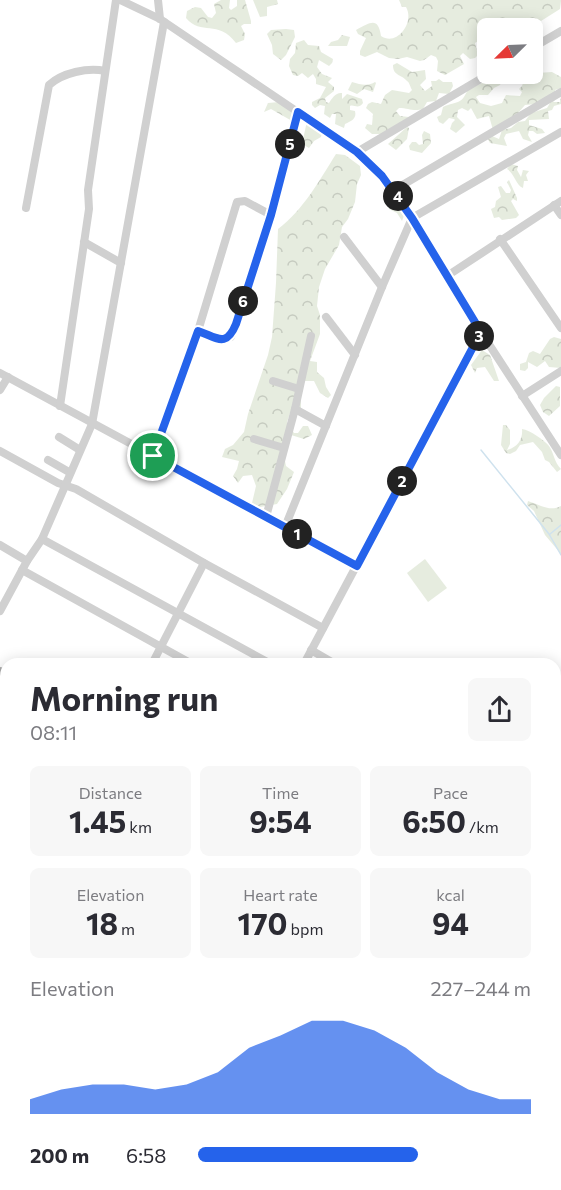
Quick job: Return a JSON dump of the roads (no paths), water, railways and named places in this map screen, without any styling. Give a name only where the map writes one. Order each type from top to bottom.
[{"type":"street","points":[[60,406],[89,209],[88,190],[118,0],[162,21],[357,152],[382,176],[412,218],[481,332],[561,455]]},
{"type":"street","points":[[0,611],[27,561],[42,539],[66,485],[69,472],[92,424],[162,21],[158,0]]},
{"type":"street","points":[[543,42],[561,31]]},
{"type":"street","points":[[26,208],[49,85],[57,79],[91,69],[105,71]]},
{"type":"street","points":[[357,152],[477,81]]},
{"type":"street","points":[[394,190],[561,92]]},
{"type":"street","points":[[198,331],[221,339],[231,337],[271,215],[298,112]]},
{"type":"street","points":[[285,527],[412,218],[561,132]]},
{"type":"street","points":[[153,456],[198,331],[237,202],[245,201],[271,215]]},
{"type":"street","points":[[447,276],[558,203],[561,215]]},
{"type":"street","points":[[344,237],[382,287]]},
{"type":"street","points":[[500,239],[561,328]]},
{"type":"street","points":[[84,242],[121,263]]},
{"type":"street","points":[[326,316],[355,355]]},
{"type":"street","points":[[307,658],[481,332]]},
{"type":"street","points":[[266,517],[295,409],[311,336]]},
{"type":"street","points":[[522,396],[561,371]]},
{"type":"street","points":[[0,390],[4,375],[357,566]]},
{"type":"street","points":[[273,381],[299,389]]},
{"type":"street","points":[[295,409],[326,426]]},
{"type":"street","points":[[59,437],[80,450]]},
{"type":"street","points":[[254,439],[284,448]]},
{"type":"street","points":[[0,451],[58,483],[76,489],[323,628]]},
{"type":"street","points":[[48,460],[69,472]]},
{"type":"street","points":[[42,539],[260,658]]},
{"type":"street","points":[[0,545],[27,561]]},
{"type":"street","points":[[155,658],[204,563]]},
{"type":"street","points":[[22,570],[181,658]]},
{"type":"street","points":[[311,650],[325,658]]},
{"type":"waterway","points":[[481,450],[549,534],[561,555]]},
{"type":"waterway","points":[[550,534],[561,525]]}]
